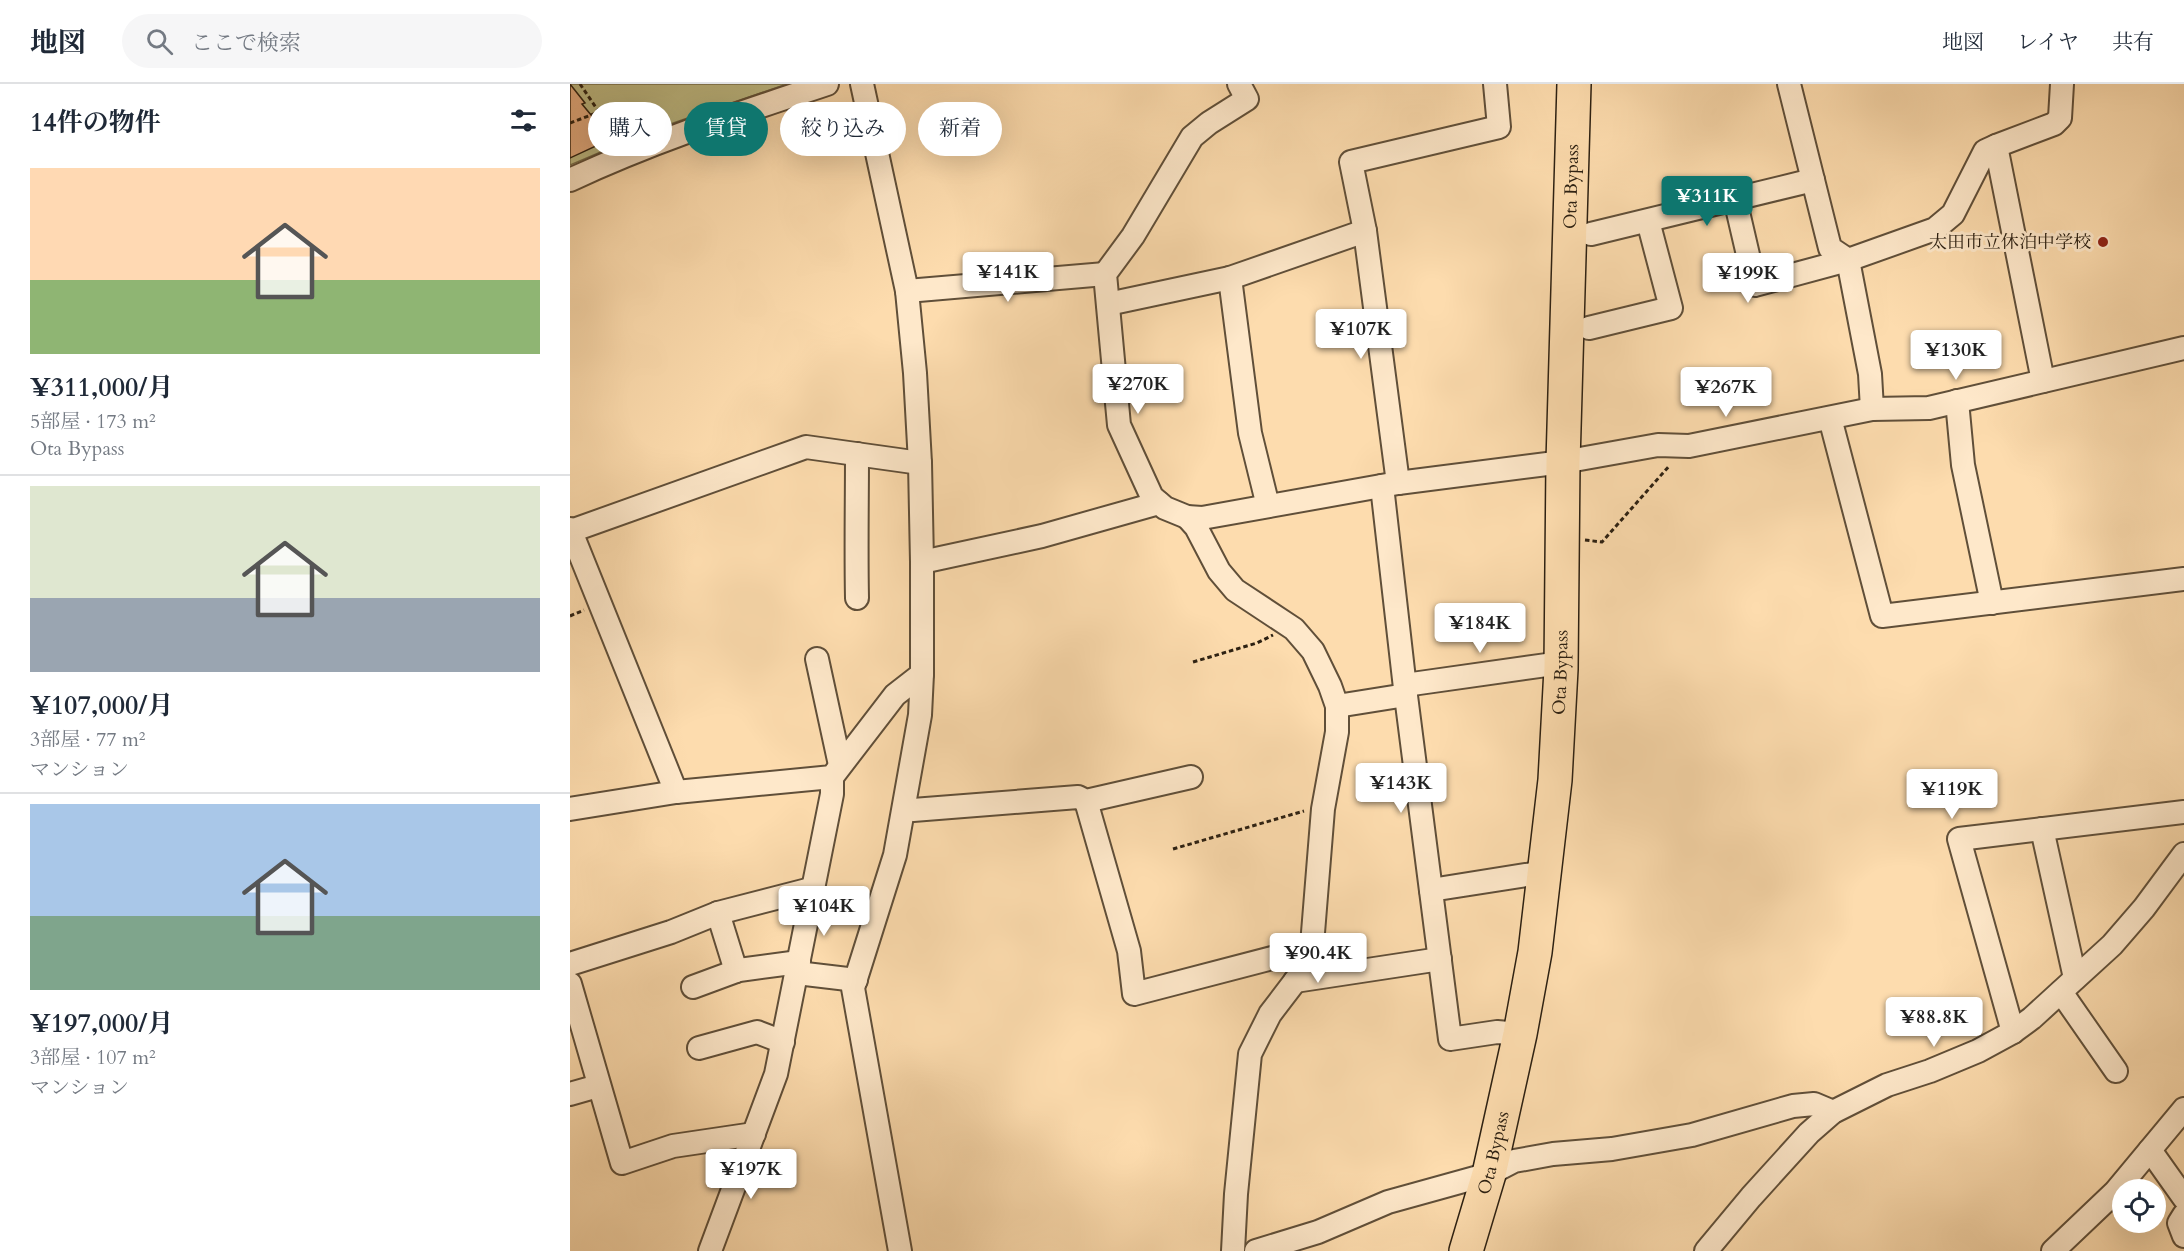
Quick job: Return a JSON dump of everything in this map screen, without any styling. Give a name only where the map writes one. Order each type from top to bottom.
[{"type":"highway","name":"Ota Bypass","points":[[1466,1251],[1502,1167],[1540,1035],[1564,873],[1575,762],[1584,540],[1575,459],[1574,84]]},
{"type":"highway","name":"Ota Bypass","points":[[1488,1251],[1520,1034],[1535,952],[1555,780],[1575,459],[1589,328],[1595,84]]},
{"type":"street","points":[[570,180],[616,158],[674,135],[827,84]]},
{"type":"street","points":[[862,84],[907,291],[920,463],[922,562],[920,715],[895,855],[853,988],[900,1251]]},
{"type":"street","points":[[1233,1251],[1236,1194],[1250,1054],[1270,1014],[1302,972],[1312,945],[1324,805],[1337,732],[1337,706],[1313,651],[1291,627],[1234,591],[1219,572],[1196,527],[1187,517],[1152,497],[1119,425],[1105,274],[1133,236],[1192,137],[1209,123],[1247,99],[1239,84]]},
{"type":"street","points":[[1494,84],[1499,127],[1351,162],[1365,231],[1390,484],[1405,690],[1450,1039],[1497,1032],[1520,1034]]},
{"type":"street","points":[[1790,84],[1830,248],[1848,260],[1870,374],[1872,409]]},
{"type":"street","points":[[1735,199],[1755,285],[1848,260],[1935,229],[1953,214],[1985,151],[2054,124],[2060,118],[2062,84]]},
{"type":"street","points":[[1996,146],[2043,381]]},
{"type":"street","points":[[1591,234],[1813,180]]},
{"type":"street","points":[[1589,328],[1671,308],[1648,221]]},
{"type":"street","points":[[1108,304],[1230,278],[1365,231]]},
{"type":"street","points":[[907,291],[1105,274]]},
{"type":"street","points":[[1230,278],[1250,433],[1268,506]]},
{"type":"street","points":[[1187,517],[1202,518],[1390,484],[1575,459],[1658,445],[1686,446],[1872,409],[1929,408],[2184,348]]},
{"type":"street","points":[[1958,401],[1963,465],[1992,603]]},
{"type":"street","points":[[1830,418],[1882,616],[2184,579]]},
{"type":"street","points":[[676,792],[570,530],[806,447],[920,463]]},
{"type":"street","points":[[857,454],[855,533],[857,598]]},
{"type":"street","points":[[922,562],[1042,536],[1159,503]]},
{"type":"street","points":[[710,1251],[776,1074],[811,889],[832,794],[836,771],[817,659]]},
{"type":"street","points":[[1337,706],[1405,690],[1561,663]]},
{"type":"street","points":[[570,809],[676,792],[836,771],[895,695],[922,674]]},
{"type":"street","points":[[905,806],[913,810],[1078,797],[1086,801],[1191,777]]},
{"type":"street","points":[[1086,801],[1129,951],[1134,994],[1299,951],[1312,945]]},
{"type":"street","points":[[2013,1032],[1959,839],[2184,812]]},
{"type":"street","points":[[2042,829],[2068,985],[2116,1071]]},
{"type":"street","points":[[1706,1251],[1794,1149],[1833,1112],[1887,1085],[1978,1052],[2032,1018],[2112,945],[2144,908],[2184,854]]},
{"type":"street","points":[[1431,890],[1545,872]]},
{"type":"street","points":[[570,964],[672,932],[718,913],[811,889]]},
{"type":"street","points":[[718,913],[736,971]]},
{"type":"street","points":[[1295,981],[1440,959]]},
{"type":"street","points":[[693,987],[736,971],[798,967],[856,980]]},
{"type":"street","points":[[570,984],[621,1163],[673,1146],[754,1134]]},
{"type":"street","points":[[699,1048],[757,1032],[783,1042]]},
{"type":"street","points":[[570,1094],[598,1086]]},
{"type":"street","points":[[1256,1251],[1318,1232],[1389,1202],[1502,1167],[1553,1154],[1612,1149],[1692,1135],[1793,1106],[1814,1104],[1833,1112]]},
{"type":"street","points":[[2054,1251],[2115,1192],[2184,1109]]},
{"type":"street","points":[[2150,1150],[2184,1198]]},
{"type":"street","points":[[2184,1215],[2179,1223],[2184,1236]]},
{"type":"path","points":[[580,84],[592,102]]},
{"type":"path","points":[[570,123],[588,116]]},
{"type":"path","points":[[1584,540],[1602,542],[1686,446]]},
{"type":"path","points":[[1193,662],[1257,643],[1291,627]]},
{"type":"path","points":[[1173,849],[1324,805]]},
{"type":"shaded area","points":[[570,84],[787,84],[735,102],[684,102],[684,119],[672,123],[672,102],[588,102],[588,156],[591,156],[570,165]]},
{"type":"building","points":[[570,84],[585,103],[582,104],[588,111],[588,150],[570,158]]},
{"type":"place","name":"太田市立休泊中学校","points":[[2103,242]]}]
